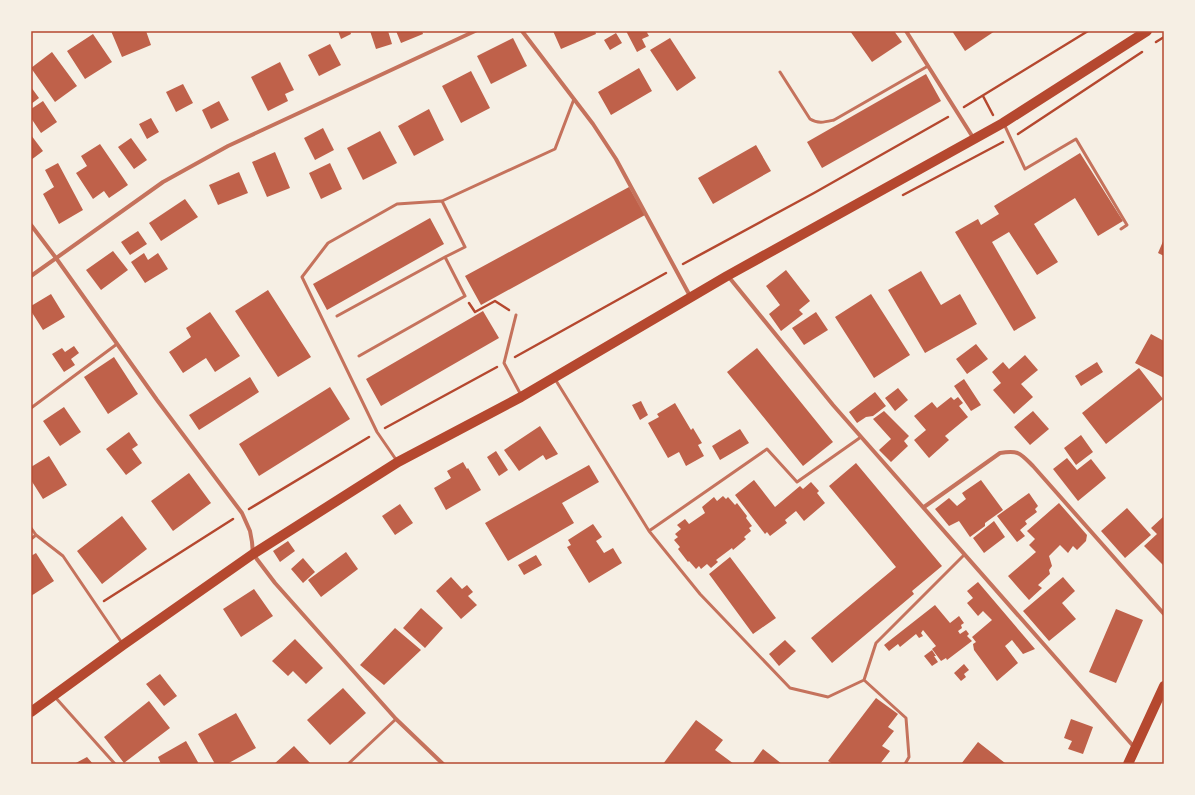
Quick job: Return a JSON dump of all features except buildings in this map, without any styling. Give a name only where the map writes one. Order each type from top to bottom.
[{"type":"main road","points":[[31,712],[123,645],[253,554],[398,462],[522,397],[727,276],[1003,123],[1147,31]]},
{"type":"main road","points":[[1128,764],[1164,686]]},
{"type":"street","points":[[31,276],[163,182],[228,146],[475,31]]},
{"type":"street","points":[[522,31],[593,124],[616,159],[691,297]]},
{"type":"street","points":[[907,31],[974,139]]},
{"type":"street","points":[[31,225],[157,400],[242,513],[250,531],[253,554],[275,583],[396,719],[443,764]]},
{"type":"street","points":[[727,276],[833,405],[1135,748]]},
{"type":"street","points":[[924,507],[1000,453],[1012,451],[1022,455],[1164,614]]},
{"type":"lane","points":[[780,72],[810,119],[816,122],[824,122],[834,120],[928,66]]},
{"type":"lane","points":[[398,462],[377,432],[302,277],[328,243],[397,204],[442,201],[555,149],[574,99]]},
{"type":"lane","points":[[1003,123],[1025,169],[1076,139],[1127,225],[1121,229]]},
{"type":"lane","points":[[337,316],[465,247],[442,201]]},
{"type":"lane","points":[[359,356],[465,296],[445,257]]},
{"type":"lane","points":[[516,315],[504,363],[522,397]]},
{"type":"lane","points":[[31,408],[117,344]]},
{"type":"lane","points":[[555,378],[648,531],[700,594],[790,688],[828,697],[864,680],[876,642],[964,554]]},
{"type":"lane","points":[[648,531],[767,449],[797,482],[861,436]]},
{"type":"lane","points":[[31,528],[36,535],[64,556],[123,645]]},
{"type":"lane","points":[[31,539],[36,535]]},
{"type":"lane","points":[[864,680],[906,718],[909,757],[905,764]]},
{"type":"lane","points":[[54,695],[115,764]]},
{"type":"lane","points":[[348,764],[396,719]]},
{"type":"path","points":[[97,605],[242,513],[377,432],[674,268],[814,193],[956,112],[1088,31]]},
{"type":"path","points":[[983,96],[994,118]]},
{"type":"path","points":[[465,296],[475,312],[495,301],[516,315]]}]
